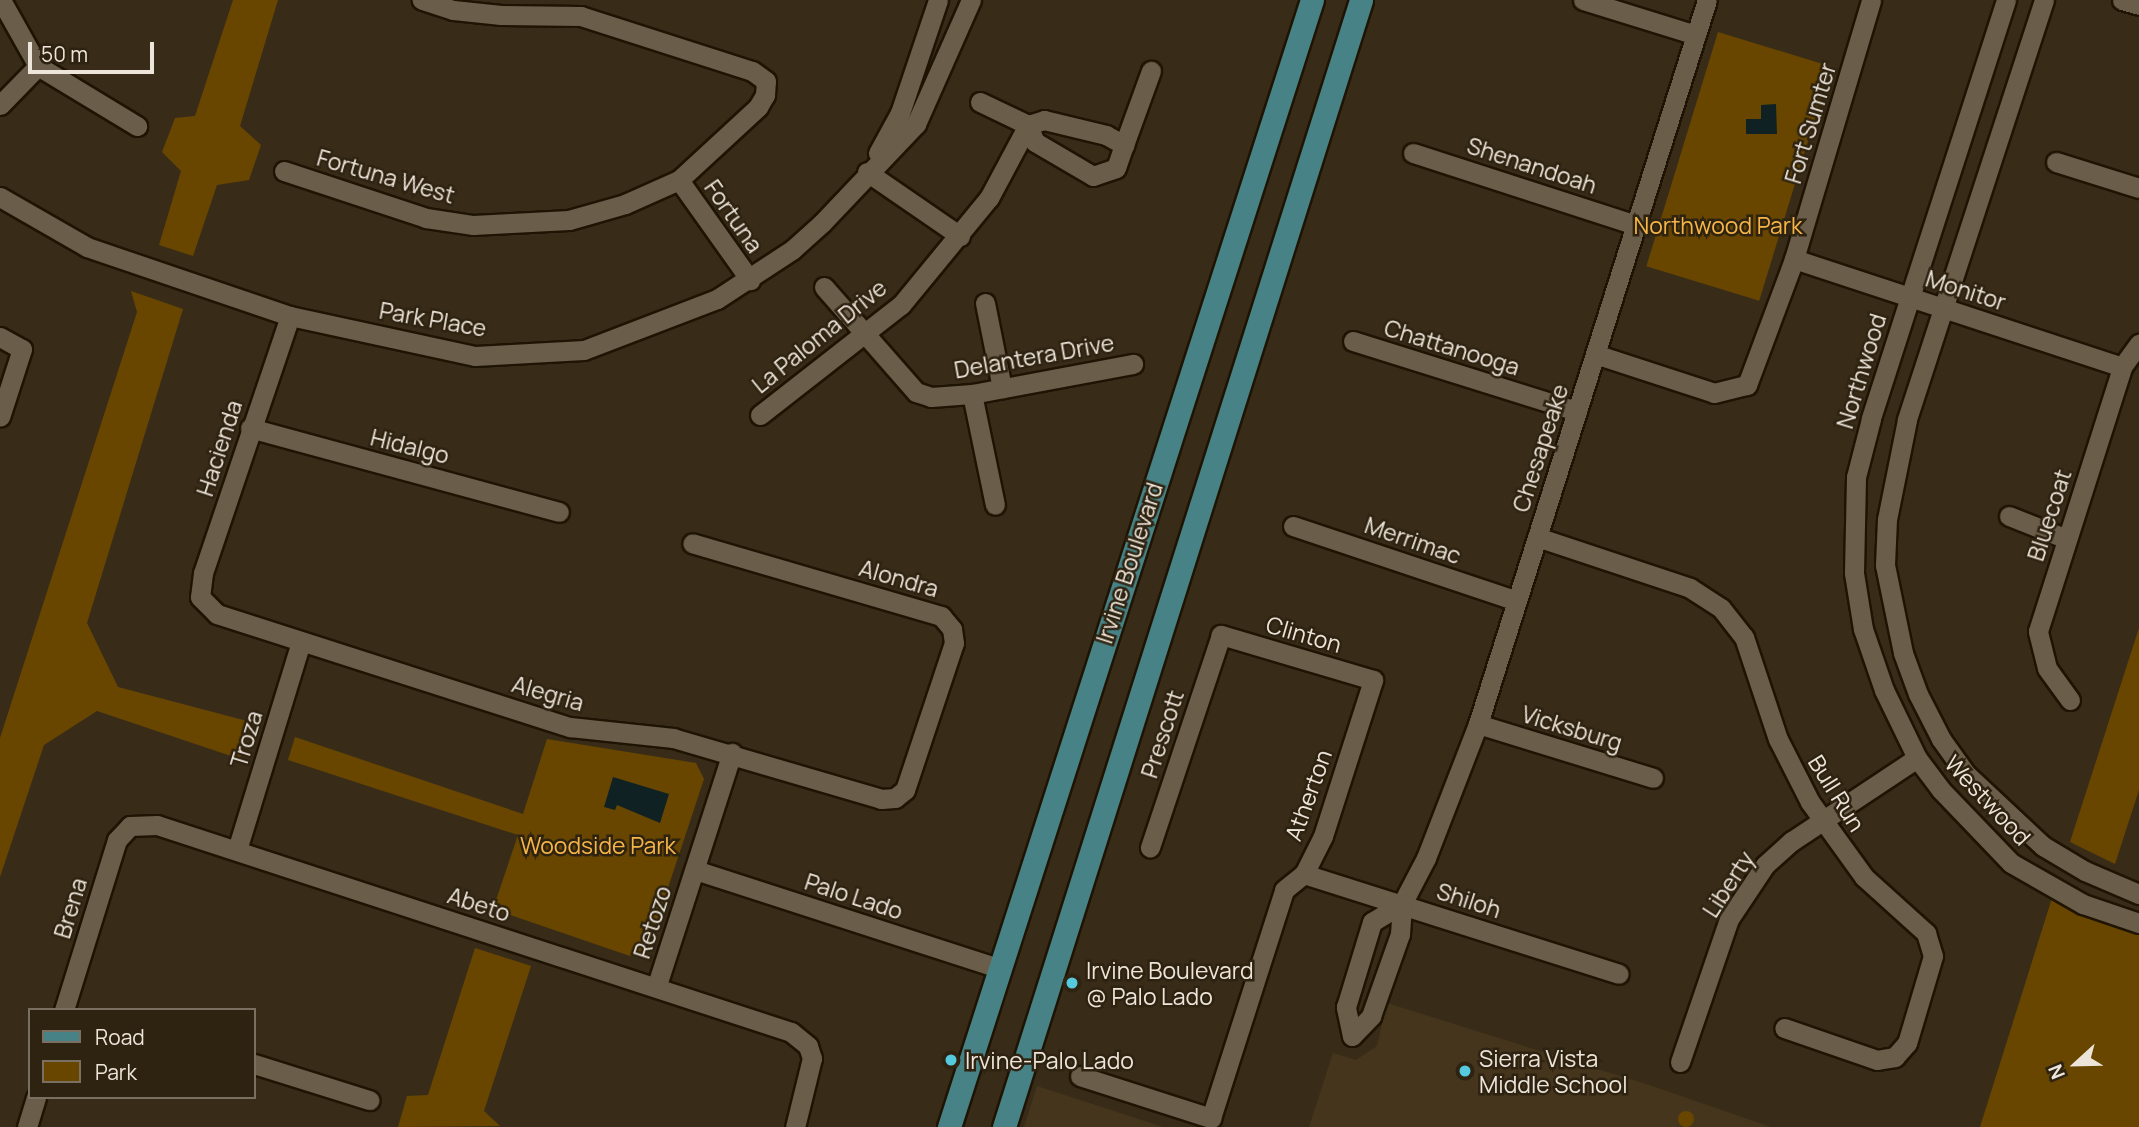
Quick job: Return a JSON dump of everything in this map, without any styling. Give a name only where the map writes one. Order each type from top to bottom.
[{"type":"main road","name":"Irvine Boulevard","points":[[949,1127],[1312,0]]},
{"type":"main road","points":[[1004,1127],[1361,0]]},
{"type":"street","points":[[1,0],[38,66],[137,126]]},
{"type":"street","name":"Fortuna West","points":[[284,171],[426,218],[473,225],[569,220],[625,205],[679,180],[758,107],[766,81],[752,71],[581,16],[489,14],[453,10],[422,0]]},
{"type":"street","name":"Park Place","points":[[867,172],[900,113],[938,0]]},
{"type":"street","name":"Park Place","points":[[0,197],[87,247],[290,316],[475,356],[584,350],[682,316],[750,280],[822,223],[867,172],[916,124],[971,0]]},
{"type":"street","points":[[1583,0],[1696,35]]},
{"type":"street","name":"Chesapeake","points":[[1402,904],[1372,922],[1346,1007],[1352,1036],[1371,1016],[1401,934],[1402,904],[1426,858],[1478,724],[1707,0]]},
{"type":"street","name":"Fort Sumter","points":[[1595,354],[1714,393],[1739,390],[1754,375],[1794,259],[1871,0]]},
{"type":"street","name":"Northwood","points":[[1917,758],[1884,690],[1863,629],[1851,531],[1856,477],[1871,419],[2006,0]]},
{"type":"street","points":[[1941,307],[2044,0]]},
{"type":"street","points":[[2122,0],[2139,5]]},
{"type":"street","points":[[0,104],[38,66]]},
{"type":"street","points":[[980,102],[1028,125],[1035,142],[1093,176],[1116,168],[1151,71]]},
{"type":"street","points":[[1028,125],[1044,120],[1106,135],[1125,145]]},
{"type":"street","name":"La Paloma Drive","points":[[760,415],[865,336],[901,305],[989,198],[1028,125]]},
{"type":"street","name":"Shenandoah","points":[[1413,153],[1636,225]]},
{"type":"street","points":[[2056,162],[2139,188]]},
{"type":"street","points":[[867,172],[960,236]]},
{"type":"street","name":"Fortuna","points":[[679,180],[750,280]]},
{"type":"street","name":"Monitor","points":[[1794,259],[2122,367]]},
{"type":"street","name":"Delantera Drive","points":[[824,287],[916,392],[931,397],[972,394],[1133,364]]},
{"type":"street","points":[[985,303],[1002,388]]},
{"type":"street","name":"Westwood","points":[[1941,307],[1898,453],[1887,519],[1885,565],[1903,653],[1941,739],[1997,807],[2043,846],[2085,871],[2139,894]]},
{"type":"street","name":"Hacienda","points":[[200,597],[250,428],[290,316]]},
{"type":"street","points":[[0,337],[22,349],[0,416]]},
{"type":"street","name":"Chattanooga","points":[[1353,341],[1577,411]]},
{"type":"street","name":"Bluecoat","points":[[2070,700],[2047,668],[2038,631],[2122,367],[2139,344]]},
{"type":"street","points":[[972,394],[995,505]]},
{"type":"street","name":"Hidalgo","points":[[250,428],[559,512]]},
{"type":"street","points":[[2009,516],[2067,539]]},
{"type":"street","name":"Merrimac","points":[[1293,526],[1517,601]]},
{"type":"street","name":"Bull Run","points":[[1537,537],[1690,589],[1721,608],[1744,637],[1778,739],[1822,821],[1864,877],[1926,933],[1933,956],[1907,1043],[1895,1057],[1877,1059],[1784,1028]]},
{"type":"street","name":"Alondra","points":[[692,543],[941,616],[952,629],[950,659],[905,790],[895,798]]},
{"type":"street","name":"Alegria","points":[[200,597],[218,614],[570,727],[673,738],[732,753],[881,799],[895,798]]},
{"type":"street","name":"Clinton","points":[[1221,635],[1373,680]]},
{"type":"street","name":"Prescott","points":[[1150,848],[1221,635]]},
{"type":"street","name":"Troza","points":[[237,850],[301,642]]},
{"type":"street","name":"Atherton","points":[[1080,1076],[1211,1118],[1284,890],[1304,874],[1323,836],[1373,680]]},
{"type":"street","name":"Vicksburg","points":[[1478,724],[1653,778]]},
{"type":"street","name":"Retozo","points":[[657,985],[732,753]]},
{"type":"street","name":"Westwood","points":[[1917,758],[1968,820],[2011,863],[2083,904],[2139,923]]},
{"type":"street","name":"Liberty","points":[[1680,1062],[1729,919],[1765,865],[1822,821],[1917,758]]},
{"type":"street","name":"Abeto","points":[[130,826],[158,825],[657,985],[791,1032],[808,1045],[812,1072],[795,1127]]},
{"type":"street","name":"Brena","points":[[69,1008],[117,840],[130,826]]},
{"type":"street","name":"Palo Lado","points":[[695,870],[999,968]]},
{"type":"street","name":"Shiloh","points":[[1304,874],[1619,974]]},
{"type":"street","points":[[256,1065],[369,1100]]},
{"type":"street","points":[[27,1127],[35,1099]]},
{"type":"shaded area","points":[[1776,104],[1777,134],[1746,134],[1746,119],[1761,119],[1761,105]]},
{"type":"shaded area","points":[[613,777],[669,794],[660,823],[617,805],[615,810],[604,807]]},
{"type":"shaded area","name":"Sierra Vista Middle School","points":[[1387,1003],[1649,1085],[1771,1127],[1309,1127],[1333,1053],[1356,1060],[1377,1046]]},
{"type":"shaded area","points":[[1037,1086],[1163,1127],[1024,1127]]},
{"type":"green space","points":[[233,0],[278,0],[240,126],[261,145],[249,180],[217,185],[193,256],[159,245],[181,171],[162,152],[175,118],[195,116]]},
{"type":"green space","name":"Northwood Park","points":[[1718,32],[1831,66],[1759,301],[1646,266]]},
{"type":"green space","points":[[131,291],[183,309],[87,623],[118,687],[251,722],[240,759],[97,711],[44,745],[0,877],[0,738],[137,312]]},
{"type":"green space","points":[[2139,628],[2139,790],[2115,864],[2070,842]]},
{"type":"green space","name":"Woodside Park","points":[[295,737],[523,814],[547,739],[696,763],[704,779],[647,951],[630,956],[493,909],[518,835],[288,760]]},
{"type":"green space","points":[[2052,898],[2139,935],[2139,1127],[1980,1127]]},
{"type":"green space","points":[[475,948],[531,966],[484,1111],[500,1126],[398,1127],[407,1096],[428,1095]]},
{"type":"green space","points":[[1683,1111],[1689,1111],[1694,1119],[1692,1125],[1683,1127],[1678,1122],[1678,1116]]},
{"type":"place","name":"Irvine Boulevard @ Palo Lado","points":[[1072,983]]},
{"type":"place","name":"Irvine-Palo Lado","points":[[951,1060]]},
{"type":"place","name":"Sierra Vista Middle School","points":[[1465,1071]]}]
